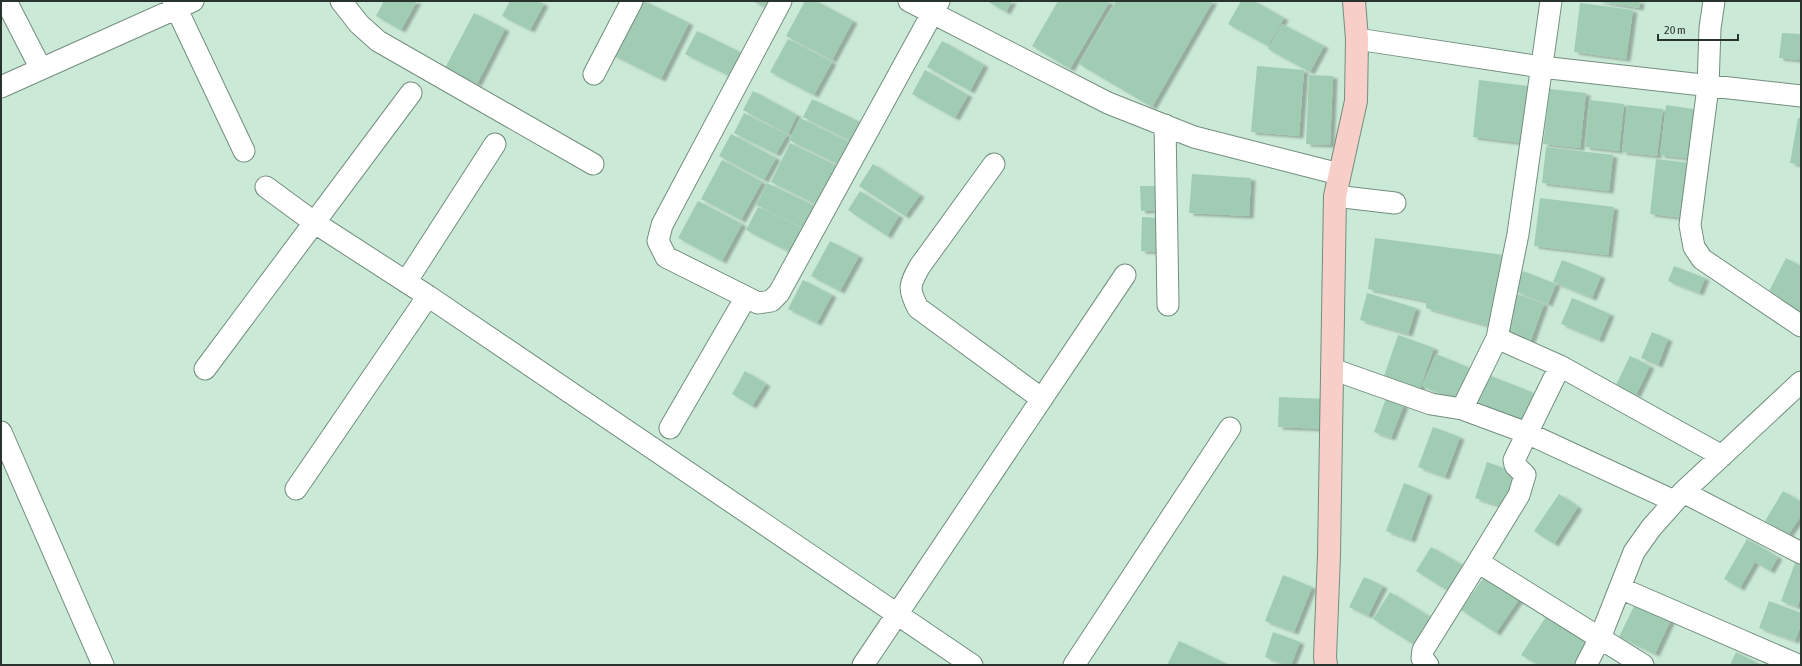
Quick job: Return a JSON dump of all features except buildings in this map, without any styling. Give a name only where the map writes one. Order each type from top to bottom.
[{"type":"street","points":[[6,1],[41,69]]},
{"type":"street","points":[[342,1],[359,24],[378,41],[593,164]]},
{"type":"street","points":[[594,74],[632,1]]},
{"type":"street","points":[[781,1],[662,225],[658,241],[666,257],[758,303],[771,301],[778,293],[936,8]]},
{"type":"street","points":[[909,1],[936,8],[1108,103],[1194,136],[1339,174]]},
{"type":"street","points":[[1321,662],[1329,555],[1335,196],[1356,101],[1357,39],[1354,1]]},
{"type":"street","points":[[1462,409],[1497,338],[1518,234],[1551,1]]},
{"type":"street","points":[[1714,1],[1710,28],[1708,87],[1690,225],[1694,248],[1702,259],[1801,326]]},
{"type":"street","points":[[1,87],[181,4],[244,151]]},
{"type":"street","points":[[1357,39],[1541,67],[1708,87],[1801,96]]},
{"type":"street","points":[[205,369],[411,93]]},
{"type":"street","points":[[1165,125],[1168,305]]},
{"type":"street","points":[[406,282],[495,144]]},
{"type":"street","points":[[994,164],[920,266],[912,280],[911,294],[918,308],[1042,399]]},
{"type":"street","points":[[266,187],[315,223],[428,296],[972,665]]},
{"type":"street","points":[[1335,196],[1395,203]]},
{"type":"street","points":[[863,665],[1125,275]]},
{"type":"street","points":[[296,490],[428,296]]},
{"type":"street","points":[[670,428],[746,297]]},
{"type":"street","points":[[1497,338],[1560,366],[1722,456]]},
{"type":"street","points":[[1428,665],[1422,658],[1423,650],[1519,494],[1525,475],[1515,465],[1514,460],[1560,366]]},
{"type":"street","points":[[1332,369],[1431,404],[1462,409],[1526,433],[1678,497],[1801,553]]},
{"type":"street","points":[[1586,665],[1600,638],[1634,552],[1651,528],[1678,497],[1801,382]]},
{"type":"street","points":[[1074,665],[1230,428]]},
{"type":"street","points":[[1,432],[7,459],[103,665]]},
{"type":"street","points":[[1478,562],[1643,665]]},
{"type":"street","points":[[1620,588],[1798,665]]}]
